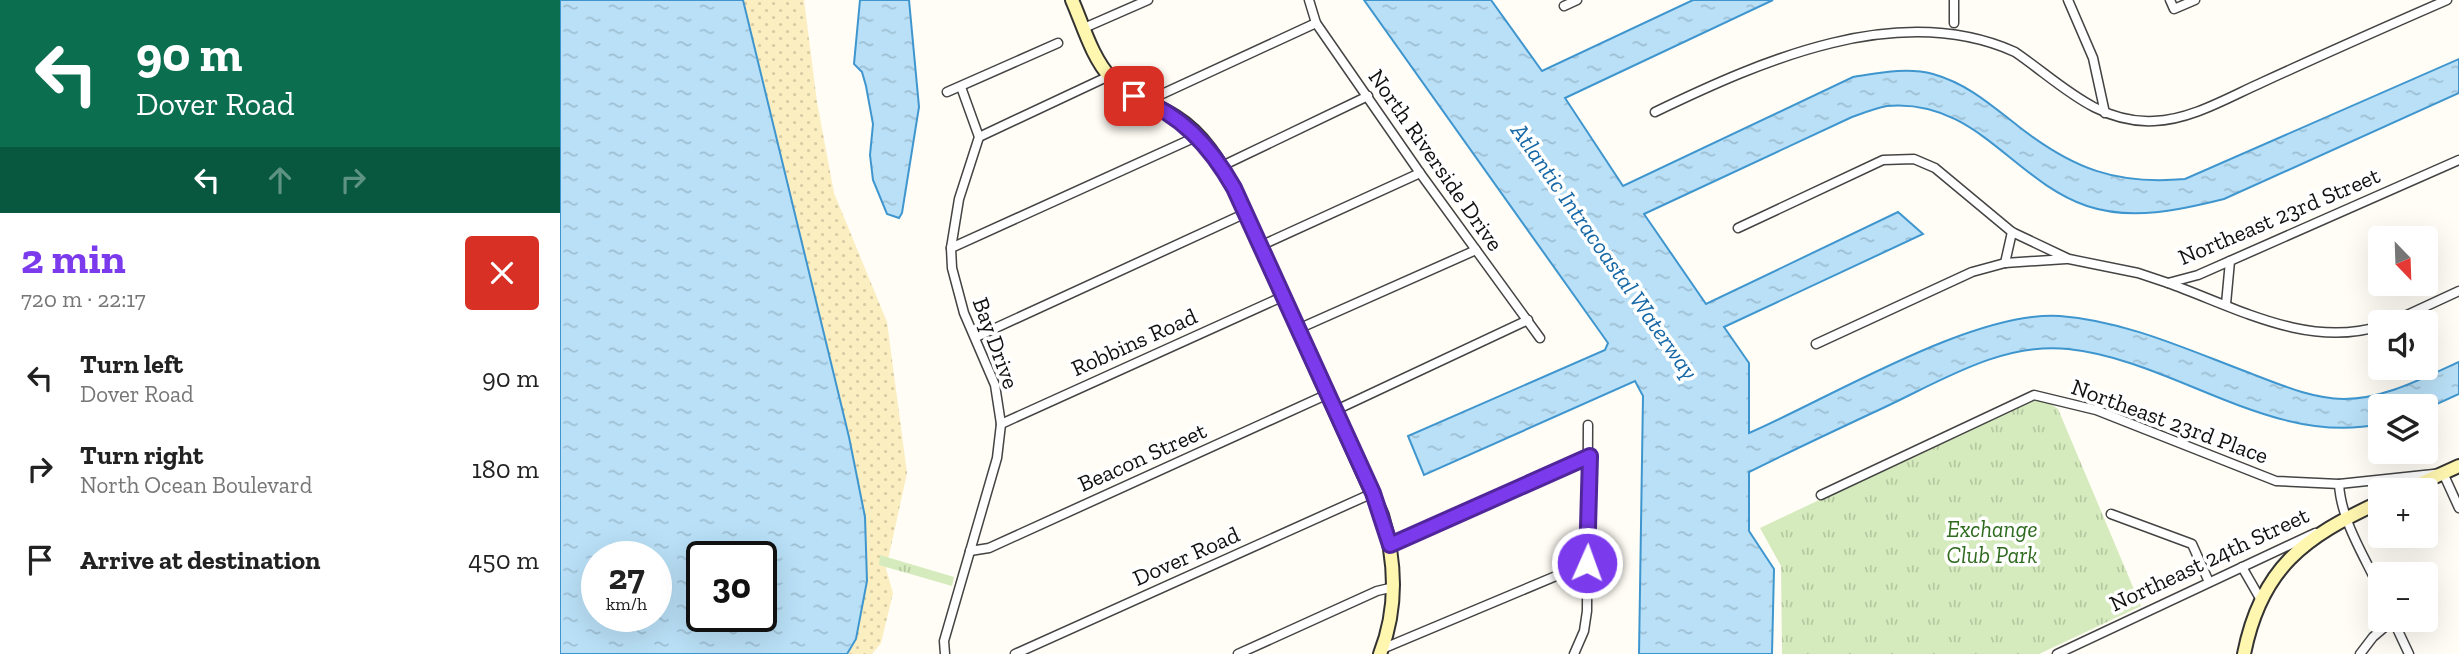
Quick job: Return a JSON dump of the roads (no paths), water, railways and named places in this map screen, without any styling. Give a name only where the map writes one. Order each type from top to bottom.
[{"type":"main road","points":[[1072,0],[1109,76],[1127,92],[1177,118],[1198,136],[1222,166],[1246,213],[1373,493],[1390,545],[1394,587],[1381,652]]},
{"type":"main road","points":[[2432,478],[2459,466]]},
{"type":"main road","name":"Northeast 24th Street","points":[[2330,526],[2368,507]]},
{"type":"main road","points":[[2244,654],[2261,600],[2284,564],[2302,546],[2330,526]]},
{"type":"street","points":[[1084,28],[1148,0]]},
{"type":"street","name":"North Riverside Drive","points":[[1309,0],[1316,23],[1420,173],[1540,338]]},
{"type":"street","points":[[1564,6],[1577,0]]},
{"type":"street","points":[[1954,0],[1954,23]]},
{"type":"street","points":[[2068,0],[2094,58],[2105,113]]},
{"type":"street","points":[[2170,0],[2174,9],[2195,0]]},
{"type":"street","points":[[1941,22],[1954,23],[2014,50],[2076,97],[2105,113],[2127,120],[2154,121],[2175,118],[2447,0]]},
{"type":"street","points":[[1147,101],[1316,23]]},
{"type":"street","points":[[1655,112],[1803,42],[1841,30]]},
{"type":"street","points":[[947,92],[1058,43]]},
{"type":"street","points":[[961,87],[979,137],[1109,76]]},
{"type":"street","points":[[1222,166],[1368,96]]},
{"type":"street","points":[[951,248],[1198,136]]},
{"type":"street","name":"Bay Drive","points":[[945,654],[944,641],[997,458],[1001,424],[995,385],[957,293],[951,248],[958,199],[979,137]]},
{"type":"street","name":"Northeast 23rd Street","points":[[1738,228],[1883,160],[1914,159],[1936,168],[2012,232],[2069,259],[2137,273],[2168,283],[2230,261],[2459,160]]},
{"type":"street","points":[[1260,246],[1420,173]]},
{"type":"street","points":[[976,337],[1246,213]]},
{"type":"street","points":[[2006,263],[2012,232]]},
{"type":"street","points":[[1298,329],[1476,250]]},
{"type":"street","points":[[1816,344],[1972,272],[2006,263],[2069,259]]},
{"type":"street","points":[[2226,304],[2230,261]]},
{"type":"street","points":[[2168,283],[2301,331],[2325,334],[2368,330]]},
{"type":"street","points":[[2419,310],[2459,292]]},
{"type":"street","name":"Robbins Road","points":[[1001,424],[1283,296]]},
{"type":"street","points":[[1336,410],[1528,320]]},
{"type":"street","name":"Beacon Street","points":[[970,551],[989,548],[1328,394]]},
{"type":"street","name":"Northeast 23rd Place","points":[[1821,495],[2034,395],[2096,410],[2276,481],[2339,484],[2443,473]]},
{"type":"street","points":[[1574,654],[1586,621],[1590,456],[1588,425]]},
{"type":"street","points":[[1390,545],[1590,456]]},
{"type":"street","points":[[2443,473],[2459,508]]},
{"type":"street","points":[[2339,484],[2340,499],[2368,563]]},
{"type":"street","name":"Dover Road","points":[[1015,654],[1373,493]]},
{"type":"street","points":[[2111,514],[2192,544],[2209,582]]},
{"type":"street","name":"Northeast 24th Street","points":[[2057,654],[2330,526]]},
{"type":"street","points":[[1381,652],[1587,563]]},
{"type":"street","points":[[2242,566],[2261,600]]},
{"type":"street","points":[[1238,654],[1377,591],[1394,587]]},
{"type":"street","points":[[2360,654],[2379,632]]},
{"type":"street","points":[[2399,632],[2409,654]]},
{"type":"water","points":[[560,0],[743,0],[849,437],[865,517],[867,581],[856,639],[847,654],[560,654]]},
{"type":"water","points":[[860,0],[909,0],[919,107],[899,218],[887,214],[873,180],[870,155],[873,124],[862,72],[854,64]]},
{"type":"water","name":"Atlantic Intracoastal Waterway","points":[[1364,0],[1491,0],[1542,71],[1693,0],[1773,0],[1565,98],[1623,186],[1853,77],[1903,71],[1933,74],[1957,83],[2038,141],[2096,171],[2138,179],[2185,179],[2459,59],[2459,93],[2224,199],[2190,207],[2121,213],[2087,206],[2037,179],[1970,128],[1945,115],[1918,107],[1887,106],[1852,117],[1644,214],[1706,304],[1898,212],[1923,234],[1724,327],[1749,363],[1749,433],[1945,341],[2025,318],[2060,316],[2108,324],[2155,337],[2294,390],[2331,398],[2368,396],[2368,425],[2340,428],[2300,424],[2261,413],[2107,356],[2068,349],[2019,351],[1972,366],[1749,472],[1749,531],[1774,569],[1772,654],[1639,654],[1643,396],[1635,381],[1424,475],[1408,436],[1605,350],[1608,343]]},
{"type":"water","points":[[2459,362],[2459,394],[2438,404],[2438,394],[2379,394],[2419,380],[2438,380],[2438,372]]},
{"type":"park label","name":"Exchange Club Park","points":[[1992,542]]}]
